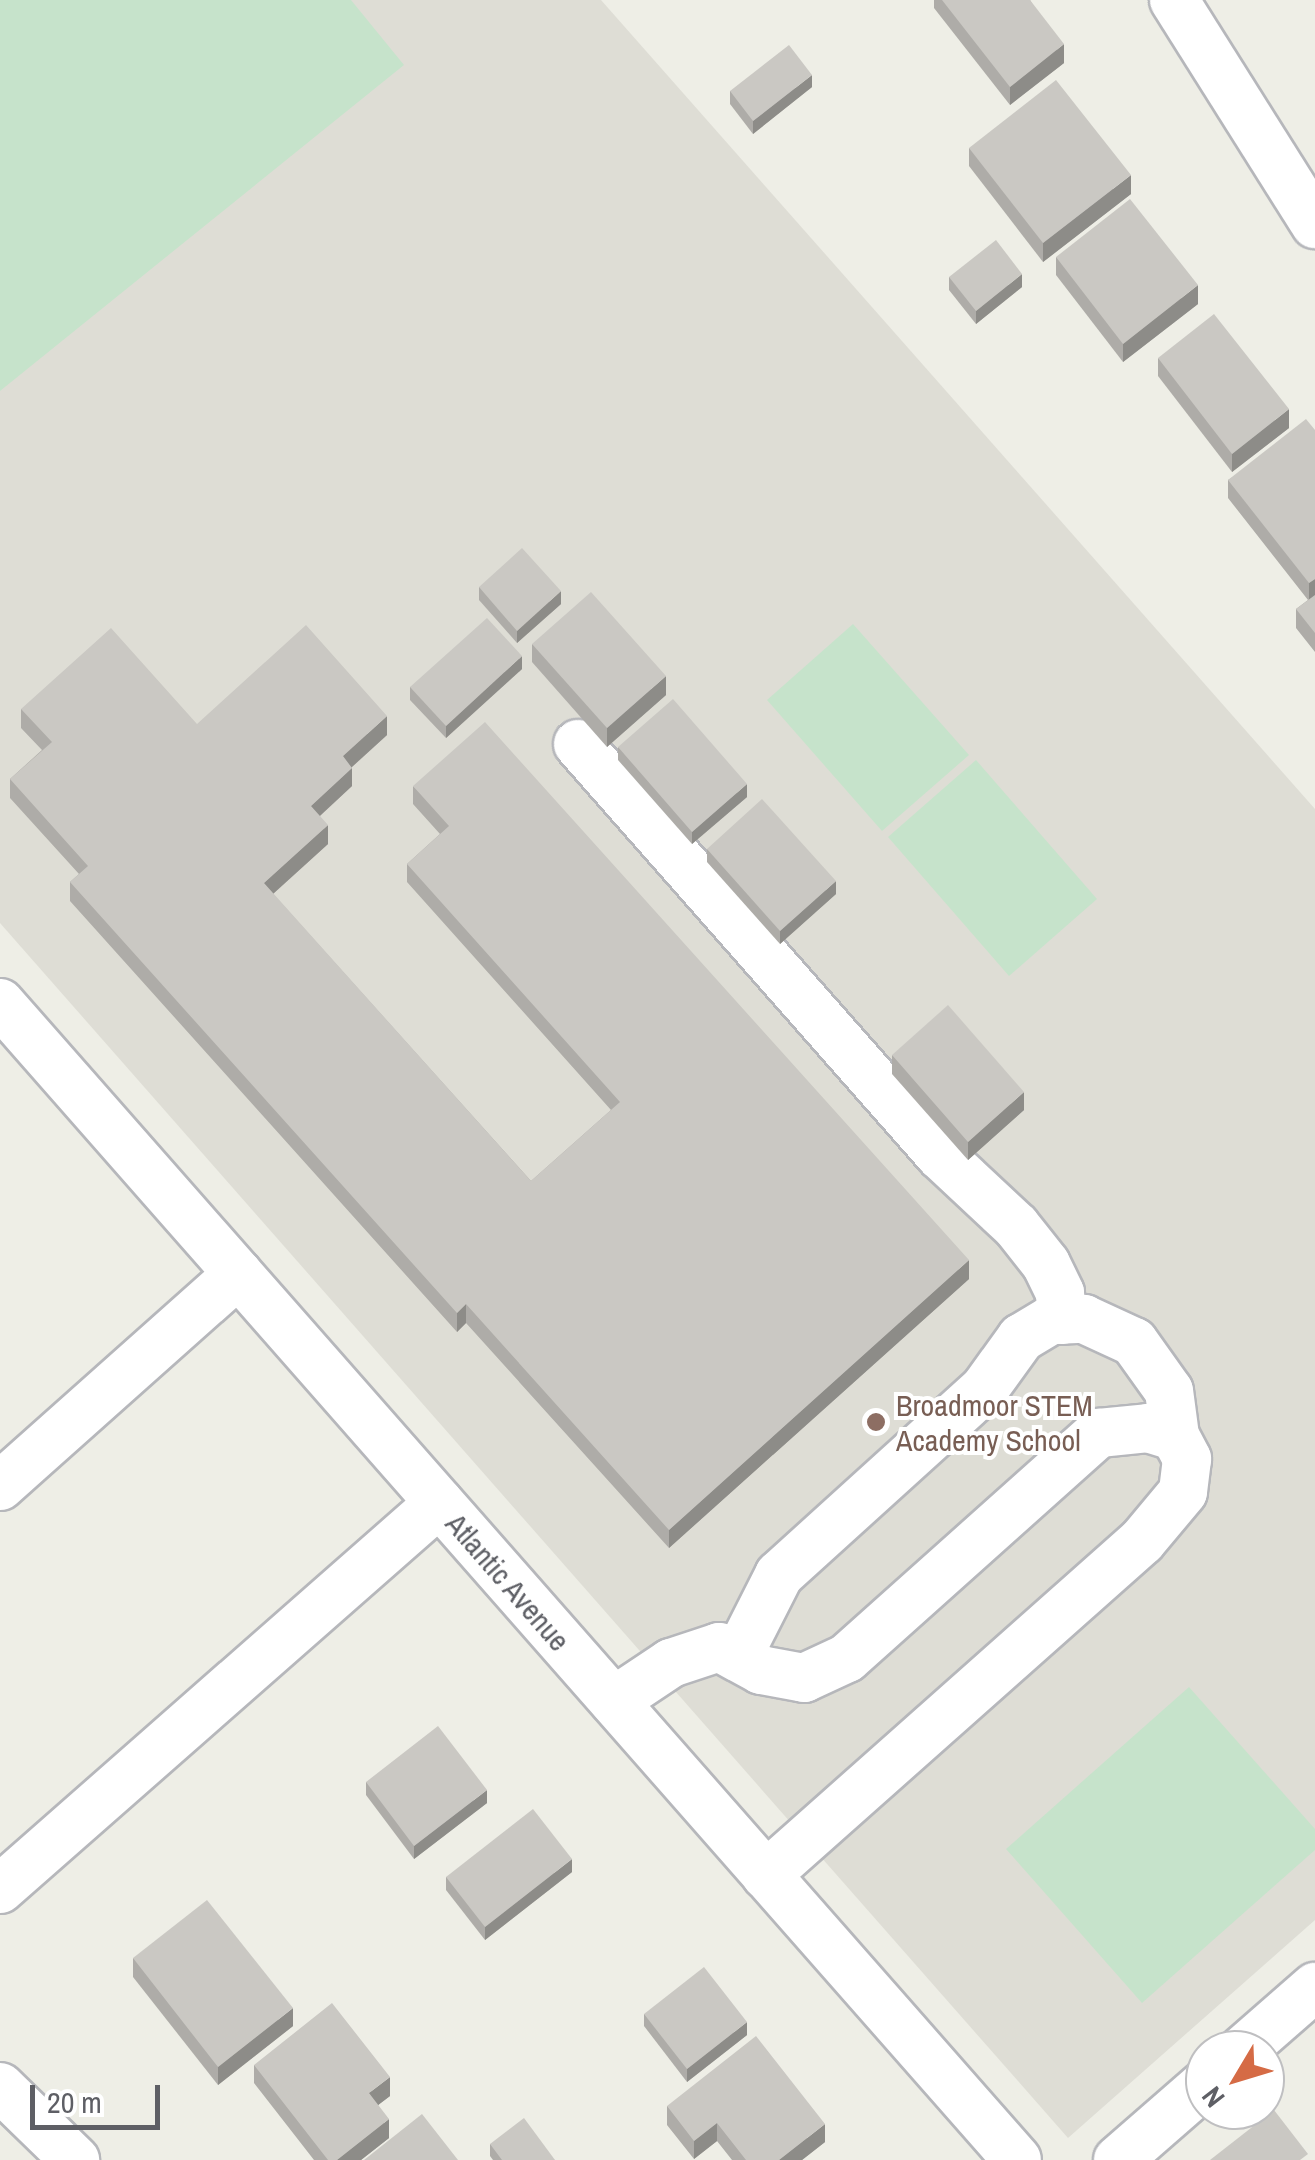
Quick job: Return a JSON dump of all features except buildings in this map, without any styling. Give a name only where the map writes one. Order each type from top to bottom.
[{"type":"street","points":[[1174,0],[1315,224]]},
{"type":"street","points":[[578,744],[940,1155],[1016,1226],[1046,1264],[1060,1294],[1062,1320]]},
{"type":"street","name":"Atlantic Avenue","points":[[0,1004],[1017,2160]]},
{"type":"street","points":[[0,1486],[238,1274]]},
{"type":"street","points":[[739,1654],[779,1575],[984,1388],[1021,1338],[1062,1320],[1084,1319],[1134,1342],[1169,1391],[1175,1436],[1188,1459],[1183,1492],[1142,1541],[766,1874]]},
{"type":"street","points":[[614,1702],[670,1663],[719,1647],[739,1654],[762,1670],[804,1678],[847,1658],[1100,1433],[1148,1428],[1175,1436]]},
{"type":"street","points":[[0,1889],[439,1503]]},
{"type":"street","points":[[1266,2030],[1315,1987]]},
{"type":"street","points":[[0,2087],[75,2160]]},
{"type":"street","points":[[1118,2160],[1185,2101]]},
{"type":"shaded area","name":"Broadmoor STEM Academy School","points":[[0,0],[601,0],[1315,809],[1315,1920],[1190,2030],[1185,2030],[1185,2035],[1068,2138],[0,923]]},
{"type":"green space","points":[[0,0],[351,0],[404,65],[0,391]]},
{"type":"green space","points":[[853,624],[969,755],[882,831],[767,700]]},
{"type":"green space","points":[[976,760],[1097,899],[1009,976],[888,837]]},
{"type":"green space","points":[[1189,1687],[1315,1829],[1315,1850],[1142,2003],[1006,1849]]},
{"type":"place","name":"Broadmoor STEM Academy School","points":[[876,1422]]}]
